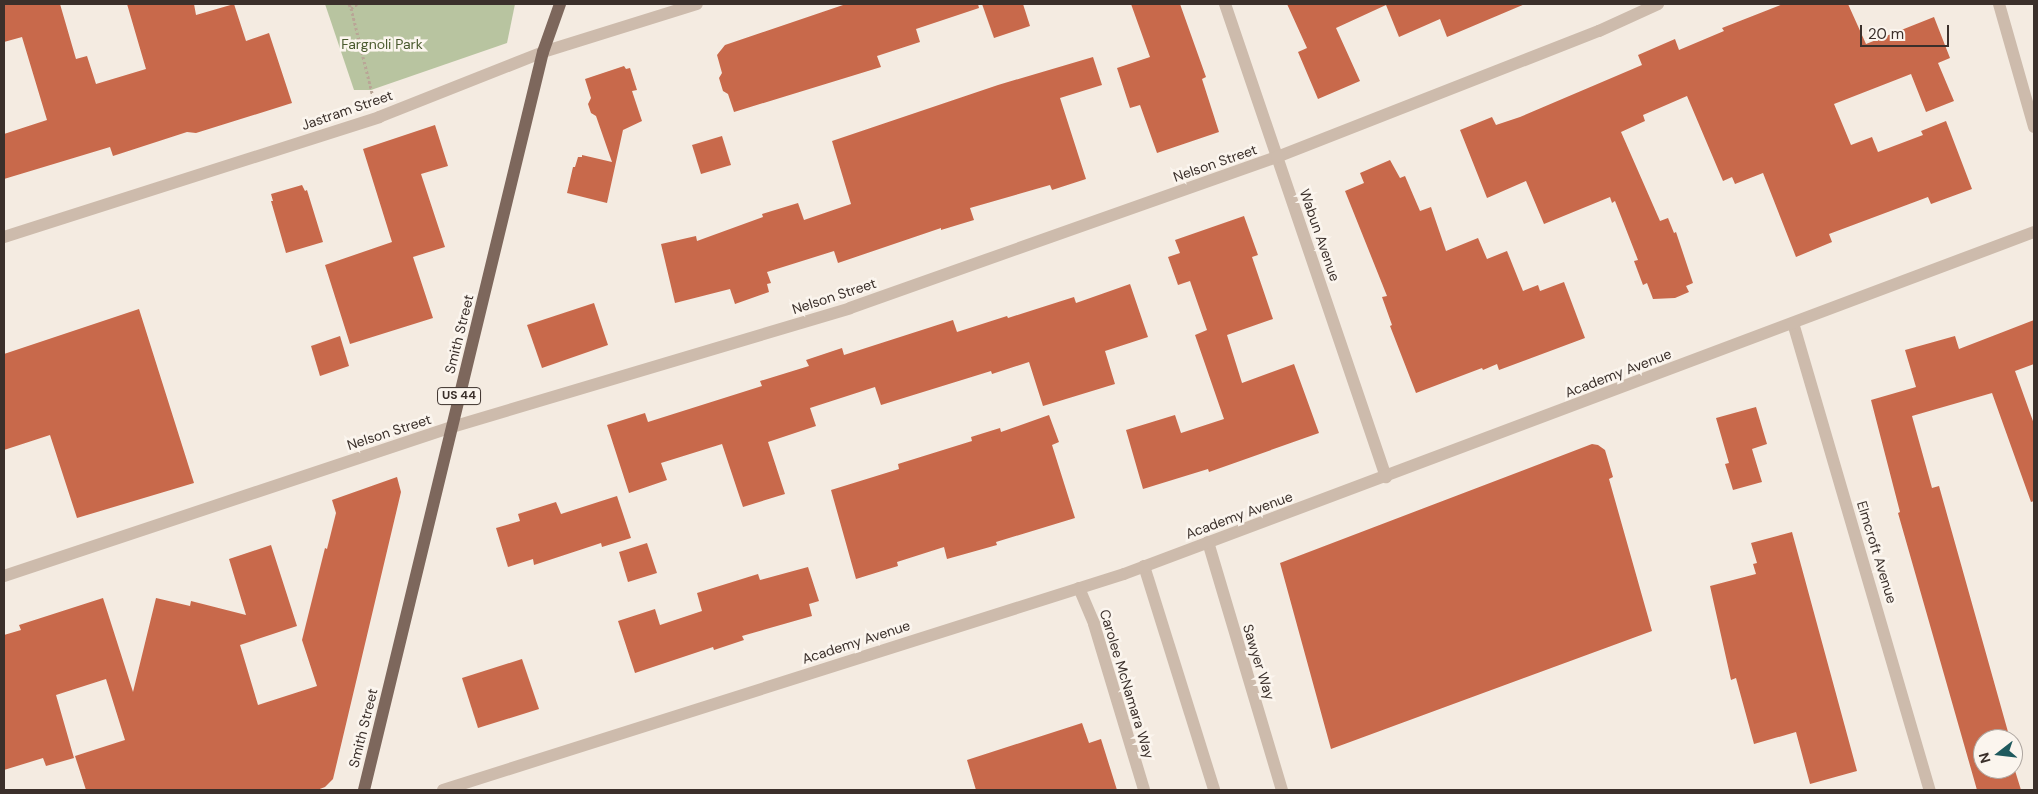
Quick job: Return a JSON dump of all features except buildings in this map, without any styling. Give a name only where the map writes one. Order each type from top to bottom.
[{"type":"main road","name":"Smith Street","points":[[364,790],[543,52],[560,4]]},
{"type":"street","name":"Jastram Street","points":[[4,237],[379,117],[543,52],[697,4]]},
{"type":"street","name":"Wabun Avenue","points":[[1225,4],[1386,477]]},
{"type":"street","name":"Nelson Street","points":[[4,576],[452,427],[850,308],[1278,157],[1599,31],[1658,4]]},
{"type":"street","points":[[1999,4],[2034,127]]},
{"type":"street","name":"Academy Avenue","points":[[443,790],[1144,566],[1386,477],[2034,232]]},
{"type":"street","name":"Elmcroft Avenue","points":[[1793,323],[1930,790]]},
{"type":"street","name":"Sawyer Way","points":[[1208,542],[1282,790]]},
{"type":"street","points":[[1144,566],[1214,790]]},
{"type":"street","name":"Carolee McNamara Way","points":[[1079,588],[1094,624],[1144,790]]},
{"type":"path","points":[[349,4],[379,117]]},
{"type":"path","points":[[351,8],[357,4]]},
{"type":"green space","name":"Fargnoli Park","points":[[325,4],[515,4],[507,43],[371,90],[354,90]]}]
